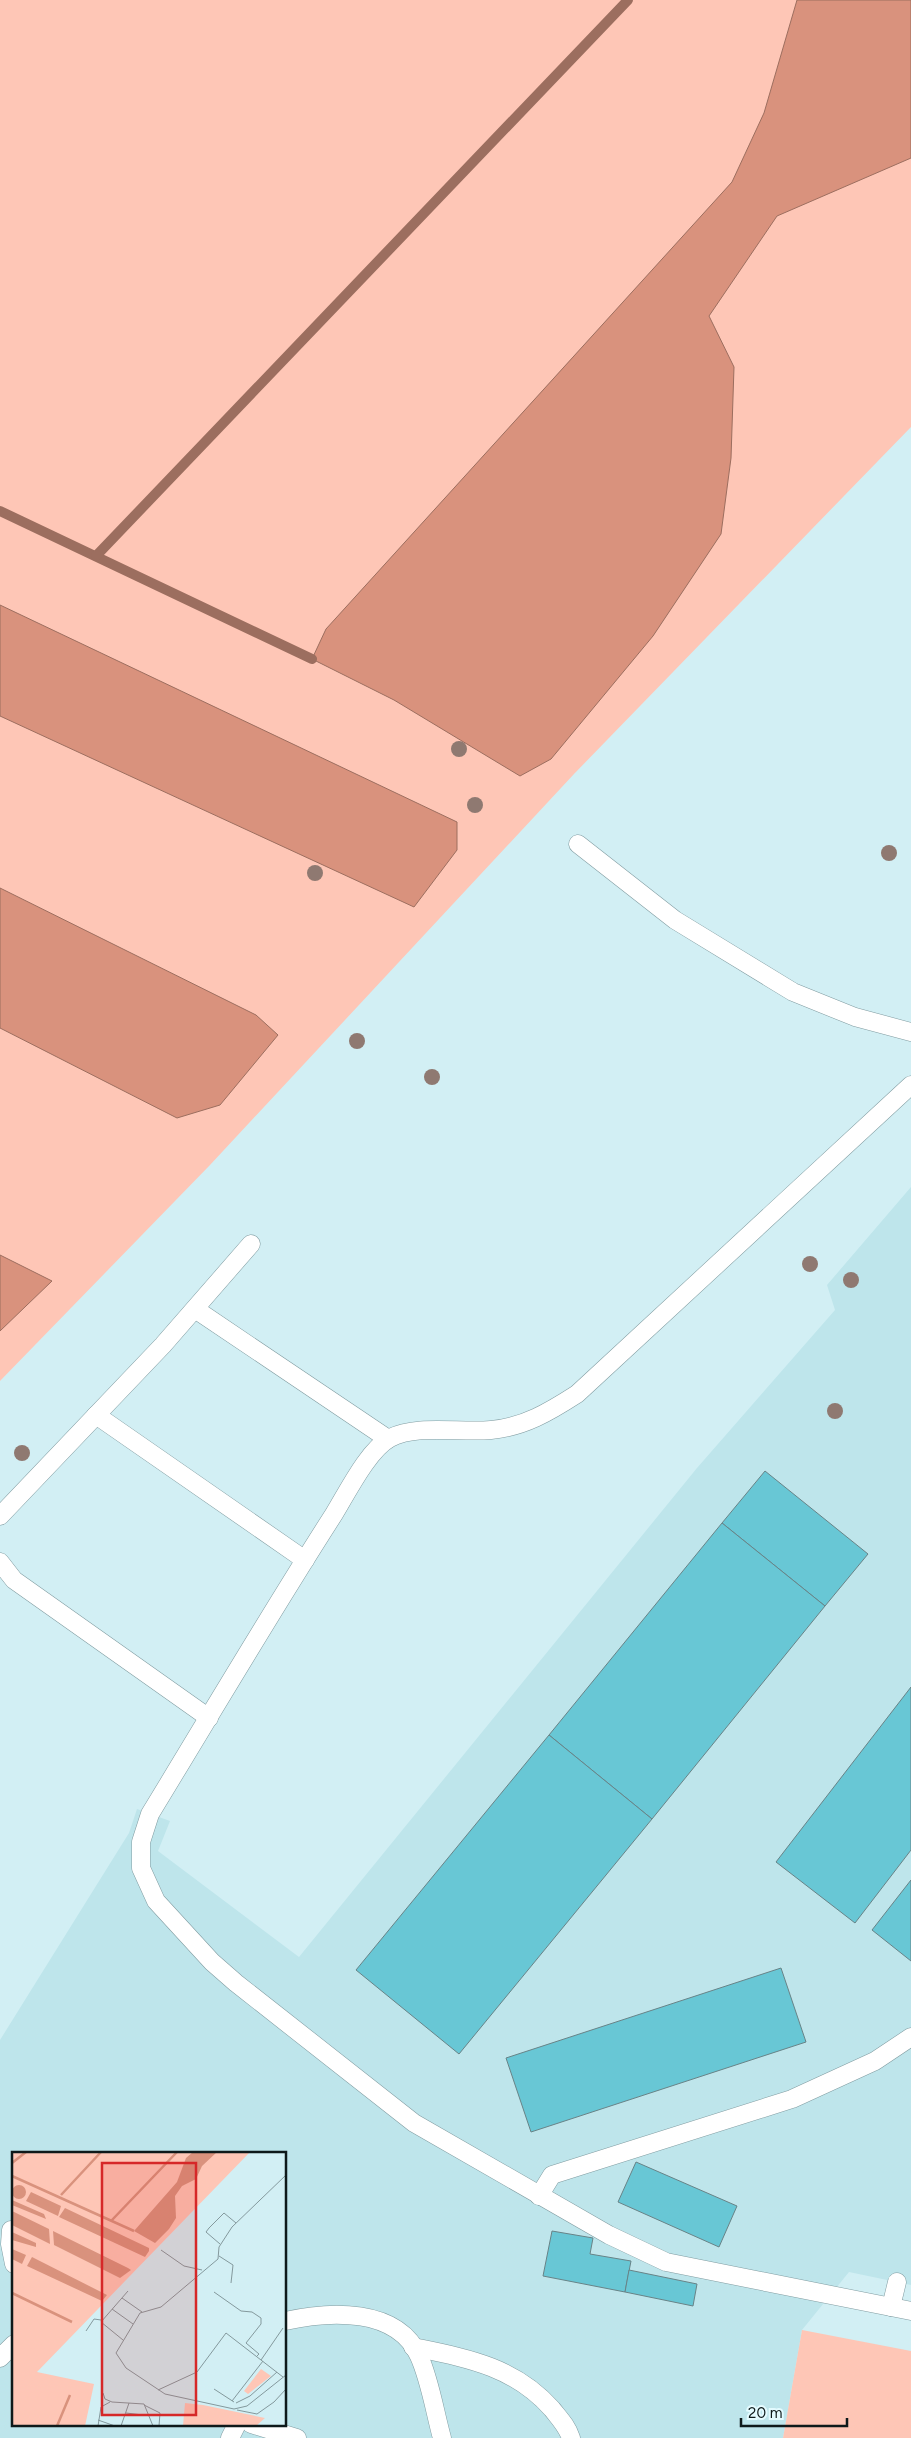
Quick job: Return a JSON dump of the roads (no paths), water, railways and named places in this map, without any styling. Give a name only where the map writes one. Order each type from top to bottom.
[{"type":"lane","points":[[578,844],[675,920],[793,992],[854,1017],[911,1032]]},
{"type":"lane","points":[[911,1085],[576,1394],[525,1424],[492,1430],[422,1430],[402,1433],[388,1439],[371,1456],[305,1560],[150,1814],[141,1842],[141,1868],[156,1901],[212,1962],[414,2122],[609,2235],[666,2262],[911,2311]]},
{"type":"lane","points":[[0,1516],[96,1415],[252,1244]]},
{"type":"lane","points":[[194,1309],[388,1439]]},
{"type":"lane","points":[[96,1415],[305,1560]]},
{"type":"lane","points":[[0,1562],[14,1580],[209,1718]]},
{"type":"lane","points":[[539,2196],[552,2175],[792,2100],[875,2061],[911,2037]]},
{"type":"lane","points":[[11,2230],[10,2244],[12,2254]]},
{"type":"lane","points":[[891,2307],[897,2282]]},
{"type":"lane","points":[[286,2321],[304,2317],[351,2315],[386,2323],[404,2334],[419,2356],[442,2438]]},
{"type":"lane","points":[[0,2358],[12,2346]]},
{"type":"lane","points":[[413,2347],[475,2360],[512,2375],[542,2398],[567,2427],[571,2438]]},
{"type":"lane","points":[[230,2438],[235,2426]]},
{"type":"lane","points":[[257,2426],[296,2438]]},
{"type":"waterway","points":[[96,556],[628,0]]},
{"type":"waterway","points":[[0,511],[312,659]]}]
